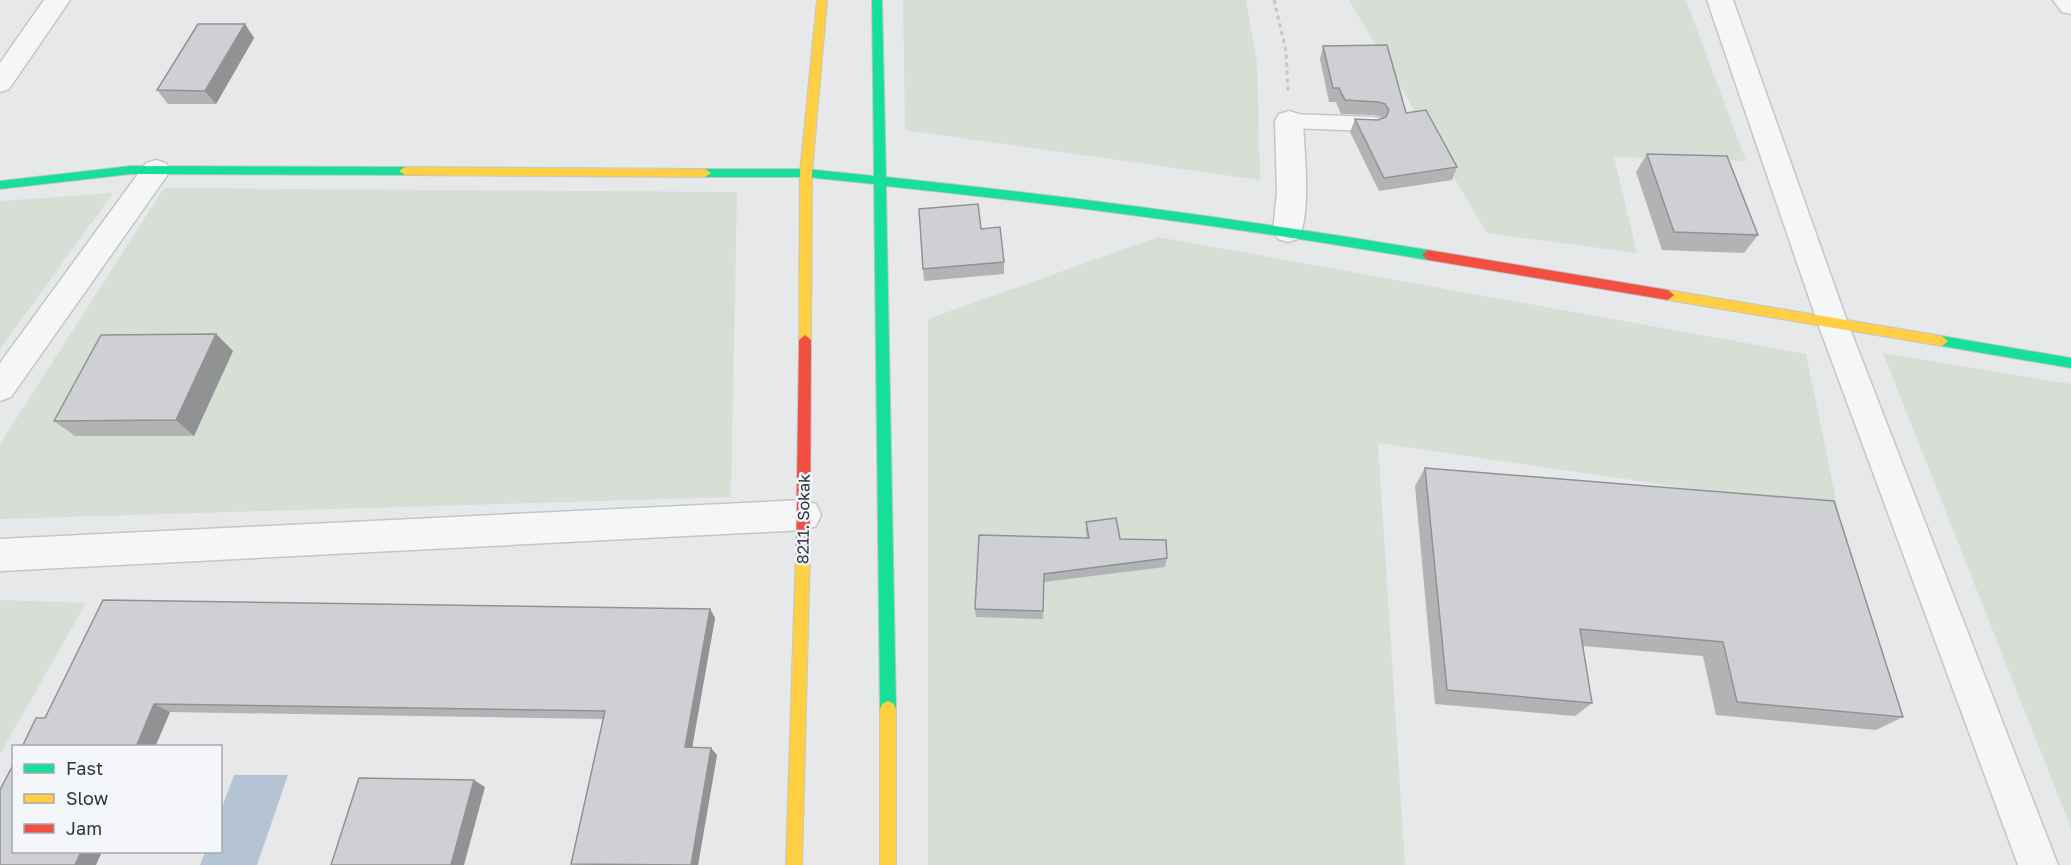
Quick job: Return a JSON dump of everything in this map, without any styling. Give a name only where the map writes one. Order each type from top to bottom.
[{"type":"street","points":[[0,83],[57,0]]},
{"type":"street","name":"8211. Sokak","points":[[794,865],[804,515],[806,173],[822,0]]},
{"type":"street","points":[[877,0],[882,179],[882,322],[890,799],[888,865]]},
{"type":"street","points":[[1720,0],[1832,321],[2038,865]]},
{"type":"street","points":[[2066,0],[2071,6]]},
{"type":"street","points":[[1288,231],[1291,192],[1289,121]]},
{"type":"street","points":[[0,185],[131,170],[806,173],[882,179],[1288,231],[2071,363]]},
{"type":"street","points":[[0,388],[156,170]]},
{"type":"street","points":[[0,555],[804,515]]},
{"type":"lane","points":[[1289,121],[1373,124]]},
{"type":"path","points":[[1274,0],[1286,51],[1289,121]]},
{"type":"shaded area","points":[[903,0],[1246,0],[1257,62],[1260,180],[905,130]]},
{"type":"shaded area","points":[[1349,0],[1686,0],[1746,161],[1614,157],[1637,253],[1487,233]]},
{"type":"shaded area","points":[[164,188],[737,192],[731,497],[0,519],[0,444]]},
{"type":"shaded area","points":[[113,193],[0,349],[0,201]]},
{"type":"shaded area","points":[[1158,237],[1806,354],[1838,510],[1378,443],[1405,865],[928,865],[928,319]]},
{"type":"shaded area","points":[[1883,353],[2071,384],[2071,828]]},
{"type":"shaded area","points":[[0,600],[86,603],[0,754]]},
{"type":"water","points":[[234,775],[288,775],[257,865],[200,865],[205,853],[222,853],[222,807]]},
{"type":"building","points":[[198,24],[245,24],[205,91],[157,90]]},
{"type":"building","points":[[1387,45],[1406,113],[1426,110],[1457,167],[1384,178],[1355,119],[1378,120],[1386,117],[1389,110],[1385,104],[1378,102],[1345,100],[1339,88],[1333,88],[1323,46]]},
{"type":"building","points":[[1647,154],[1727,156],[1758,235],[1674,232]]},
{"type":"building","points":[[978,204],[981,229],[1000,227],[1004,262],[923,269],[919,209]]},
{"type":"building","points":[[216,334],[176,420],[54,421],[101,335]]},
{"type":"building","points":[[1425,468],[1834,501],[1903,717],[1737,702],[1723,642],[1580,629],[1592,703],[1447,690]]},
{"type":"building","points":[[1116,518],[1120,539],[1166,540],[1167,558],[1044,574],[1043,611],[975,609],[979,535],[1089,538],[1086,522]]},
{"type":"building","points":[[103,600],[710,609],[685,747],[711,748],[691,865],[571,864],[605,711],[154,704],[137,745],[23,745],[36,718],[45,718]]},
{"type":"building","points":[[12,767],[12,853],[81,853],[75,865],[0,865],[0,790]]},
{"type":"building","points":[[359,778],[474,780],[451,865],[331,865]]},
{"type":"traffic: fast","points":[[877,0],[888,709]]},
{"type":"traffic: fast","points":[[0,185],[131,170],[405,171]]},
{"type":"traffic: fast","points":[[705,173],[806,173],[996,193],[1288,231],[1428,255]]},
{"type":"traffic: fast","points":[[1942,341],[2071,363]]},
{"type":"traffic: slow","points":[[805,340],[806,173],[822,0]]},
{"type":"traffic: slow","points":[[405,171],[705,173]]},
{"type":"traffic: slow","points":[[1668,295],[1942,341]]},
{"type":"traffic: slow","points":[[794,865],[803,550]]},
{"type":"traffic: slow","points":[[888,709],[888,865]]},
{"type":"traffic: jam","points":[[1428,255],[1668,295]]},
{"type":"traffic: jam","points":[[803,550],[805,340]]}]
